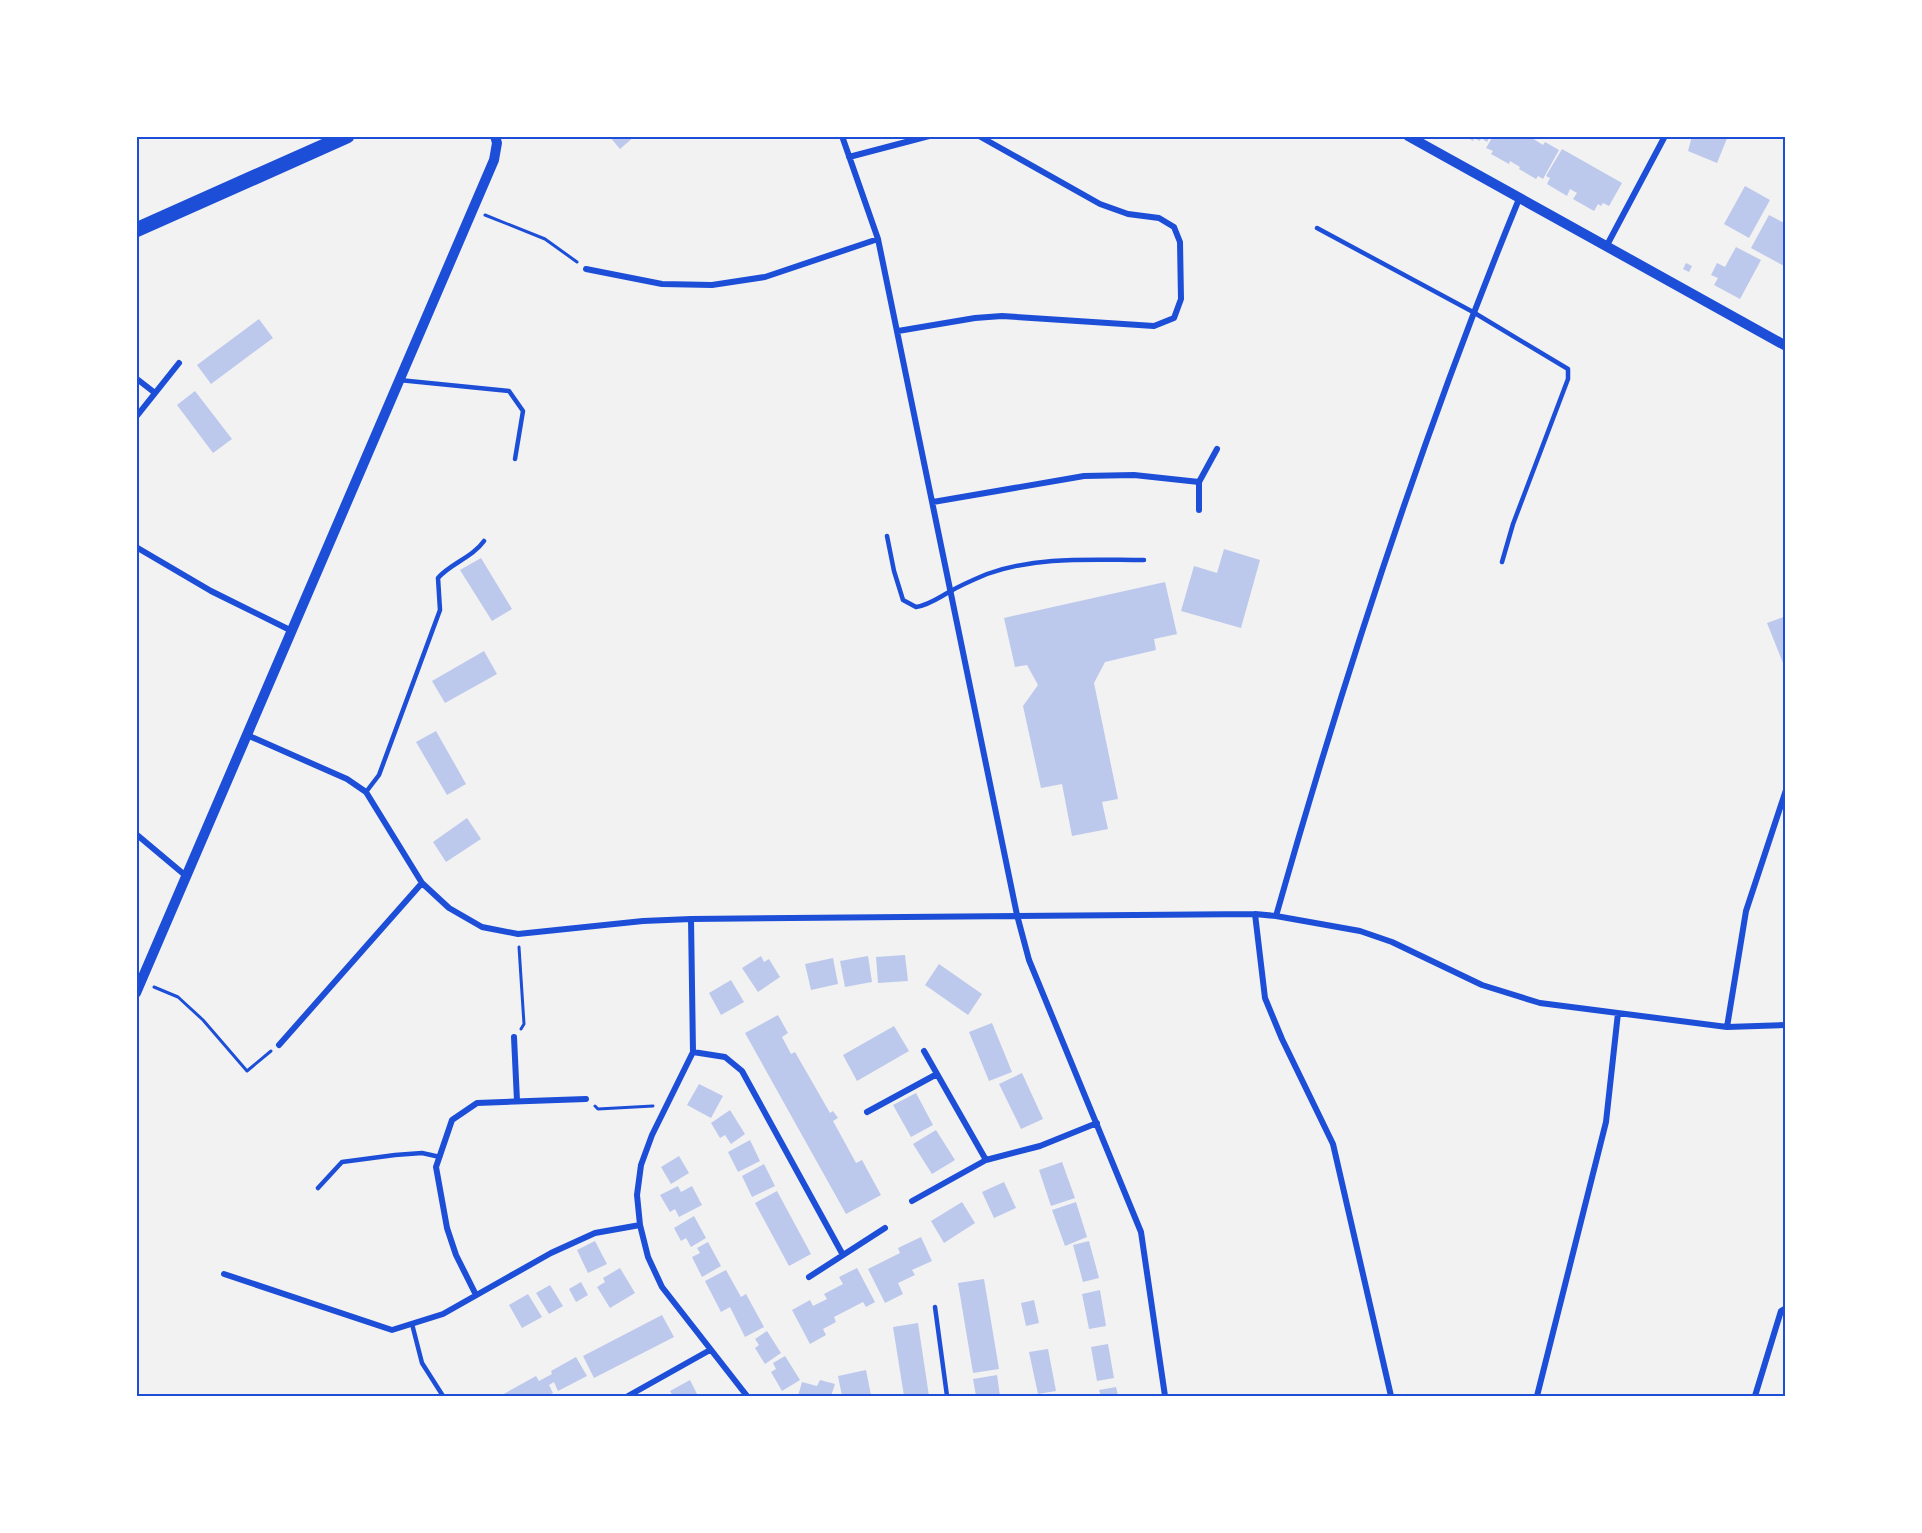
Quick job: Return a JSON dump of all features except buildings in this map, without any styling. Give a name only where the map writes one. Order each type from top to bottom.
[{"type":"main road","points":[[136,230],[347,136]]},
{"type":"street","points":[[842,136],[878,239],[1017,915],[1029,960],[1141,1232],[1165,1396]]},
{"type":"street","points":[[849,157],[929,136]]},
{"type":"street","points":[[898,331],[975,318],[1002,316],[1154,326],[1174,318],[1181,299],[1180,242],[1174,227],[1159,218],[1128,214],[1100,204],[979,136]]},
{"type":"street","points":[[1408,136],[1785,346]]},
{"type":"street","points":[[1606,247],[1663,137]]},
{"type":"street","points":[[136,993],[494,160],[499,139]]},
{"type":"street","points":[[1276,916],[1323,752],[1362,630],[1473,312],[1519,199]]},
{"type":"street","points":[[586,269],[662,284],[712,285],[765,276],[878,239]]},
{"type":"street","points":[[136,417],[179,363]]},
{"type":"street","points":[[137,380],[155,393]]},
{"type":"street","points":[[1198,510],[1199,482],[1217,449]]},
{"type":"street","points":[[933,502],[1084,476],[1134,475],[1199,482]]},
{"type":"street","points":[[136,547],[211,591],[292,631]]},
{"type":"street","points":[[247,735],[347,779],[366,792],[422,883],[449,908],[482,927],[518,934],[643,921],[691,919],[1255,914],[1360,932],[1392,942],[1482,985],[1540,1003],[1727,1027],[1785,1025]]},
{"type":"street","points":[[1727,1027],[1746,911],[1785,790]]},
{"type":"street","points":[[136,834],[187,876]]},
{"type":"street","points":[[279,1045],[422,883]]},
{"type":"street","points":[[1255,914],[1265,998],[1282,1039],[1333,1144],[1391,1396]]},
{"type":"street","points":[[691,919],[693,1052],[652,1135],[641,1165],[637,1195],[639,1225],[648,1257],[662,1287],[747,1396]]},
{"type":"street","points":[[1537,1396],[1606,1122],[1618,1013]]},
{"type":"street","points":[[514,1037],[517,1101]]},
{"type":"street","points":[[924,1051],[986,1160]]},
{"type":"street","points":[[693,1052],[725,1057],[742,1071],[843,1255]]},
{"type":"street","points":[[867,1112],[937,1074]]},
{"type":"street","points":[[476,1295],[456,1255],[447,1228],[436,1167],[452,1120],[477,1103],[586,1099]]},
{"type":"street","points":[[912,1201],[986,1160],[1040,1146],[1097,1123]]},
{"type":"street","points":[[224,1274],[392,1330],[443,1314],[551,1254],[595,1233],[639,1225]]},
{"type":"street","points":[[809,1276],[885,1228]]},
{"type":"street","points":[[1755,1396],[1781,1311],[1785,1308]]},
{"type":"street","points":[[628,1396],[710,1350]]},
{"type":"lane","points":[[1317,228],[1473,312],[1568,369],[1568,379],[1513,524],[1502,562]]},
{"type":"lane","points":[[399,380],[509,391],[523,411],[515,459]]},
{"type":"lane","points":[[887,536],[903,600],[916,607],[927,605],[988,574],[1034,563],[1055,560],[1144,560]]},
{"type":"lane","points":[[366,792],[379,775],[440,610],[438,578],[477,550],[484,541]]},
{"type":"lane","points":[[318,1188],[342,1162],[404,1154],[422,1153],[440,1156]]},
{"type":"lane","points":[[935,1307],[947,1396]]},
{"type":"lane","points":[[412,1324],[422,1363],[443,1396]]},
{"type":"path","points":[[472,210],[545,239],[586,269]]},
{"type":"path","points":[[514,1037],[524,1024],[518,934]]},
{"type":"path","points":[[141,982],[178,997],[203,1020],[247,1071],[279,1045]]},
{"type":"path","points":[[586,1099],[598,1108],[667,1106]]}]
